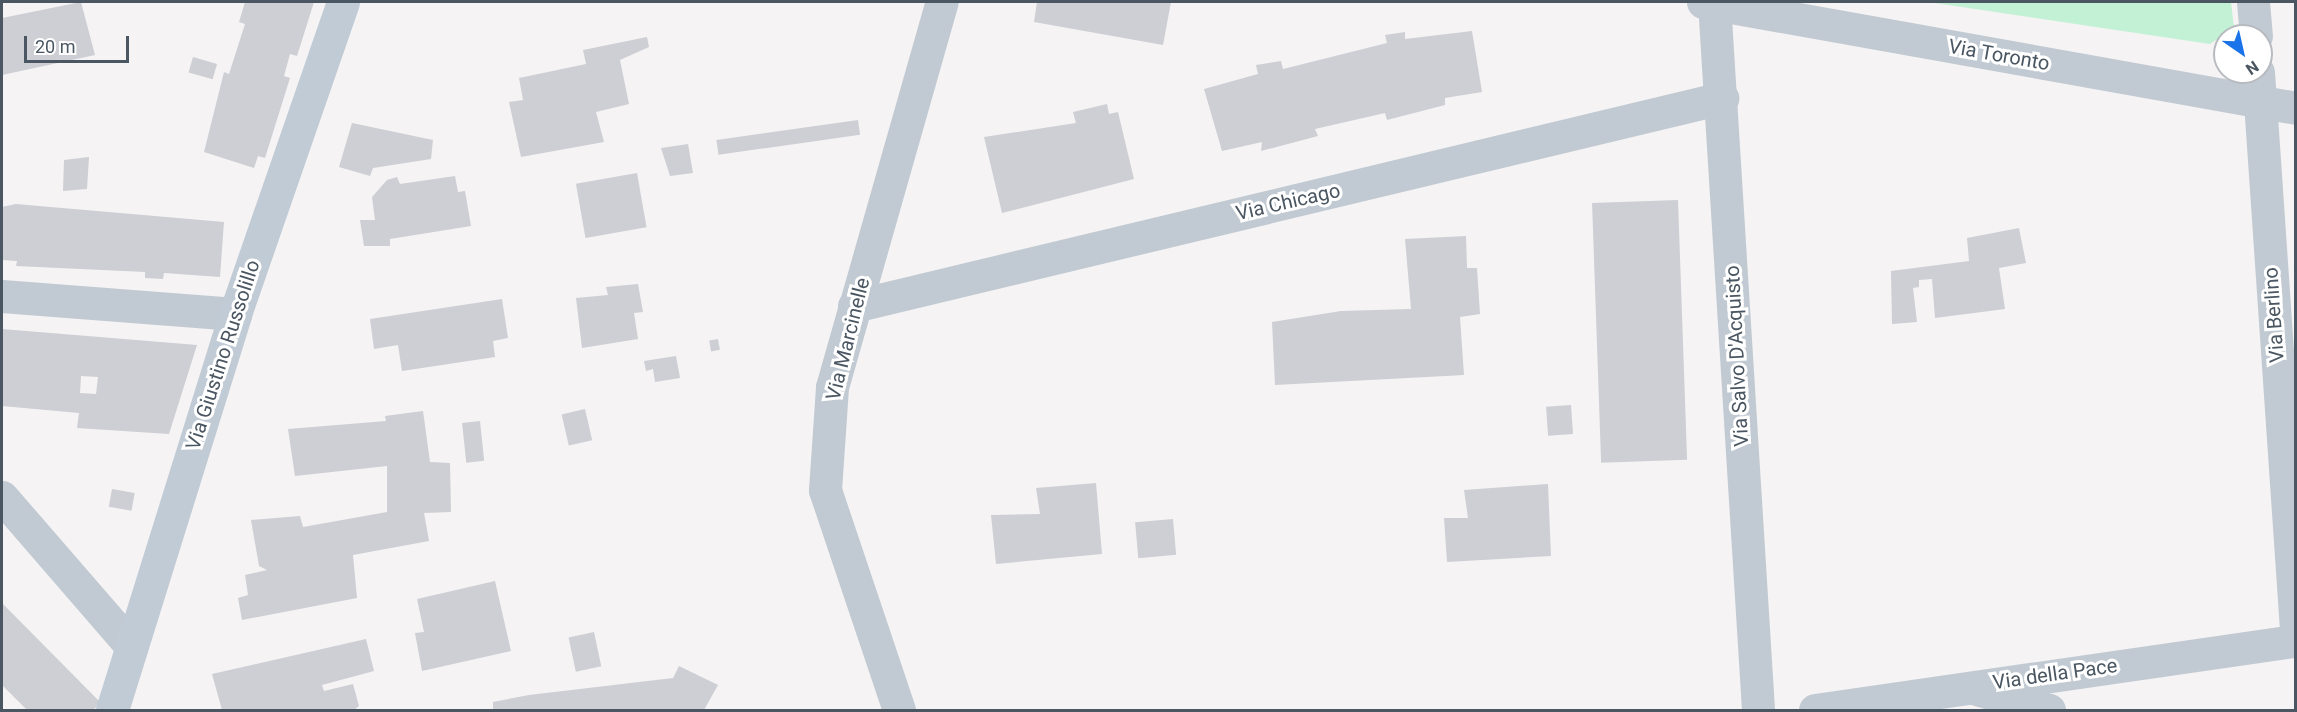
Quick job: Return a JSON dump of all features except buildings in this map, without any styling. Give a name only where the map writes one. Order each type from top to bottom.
[{"type":"street","name":"Via Giustino Russolillo","points":[[112,711],[235,314],[343,2]]},
{"type":"street","name":"Via Marcinelle","points":[[899,711],[825,490],[831,387],[942,2]]},
{"type":"street","name":"Via Toronto","points":[[1711,2],[2259,87],[2295,108]]},
{"type":"street","name":"Via Salvo D'Acquisto","points":[[1711,2],[1722,98],[1758,711]]},
{"type":"street","points":[[2253,2],[2255,24]]},
{"type":"street","name":"Via Berlino","points":[[2259,87],[2295,630]]},
{"type":"street","name":"Via Chicago","points":[[854,306],[1722,98]]},
{"type":"street","points":[[2,296],[235,314]]},
{"type":"street","points":[[2,497],[132,647]]},
{"type":"street","name":"Via della Pace","points":[[1815,711],[1965,686],[2295,640]]},
{"type":"street","points":[[1965,686],[2049,711]]},
{"type":"green space","points":[[1928,2],[2231,2],[2234,24],[2213,24],[2213,42],[2210,44]]}]
